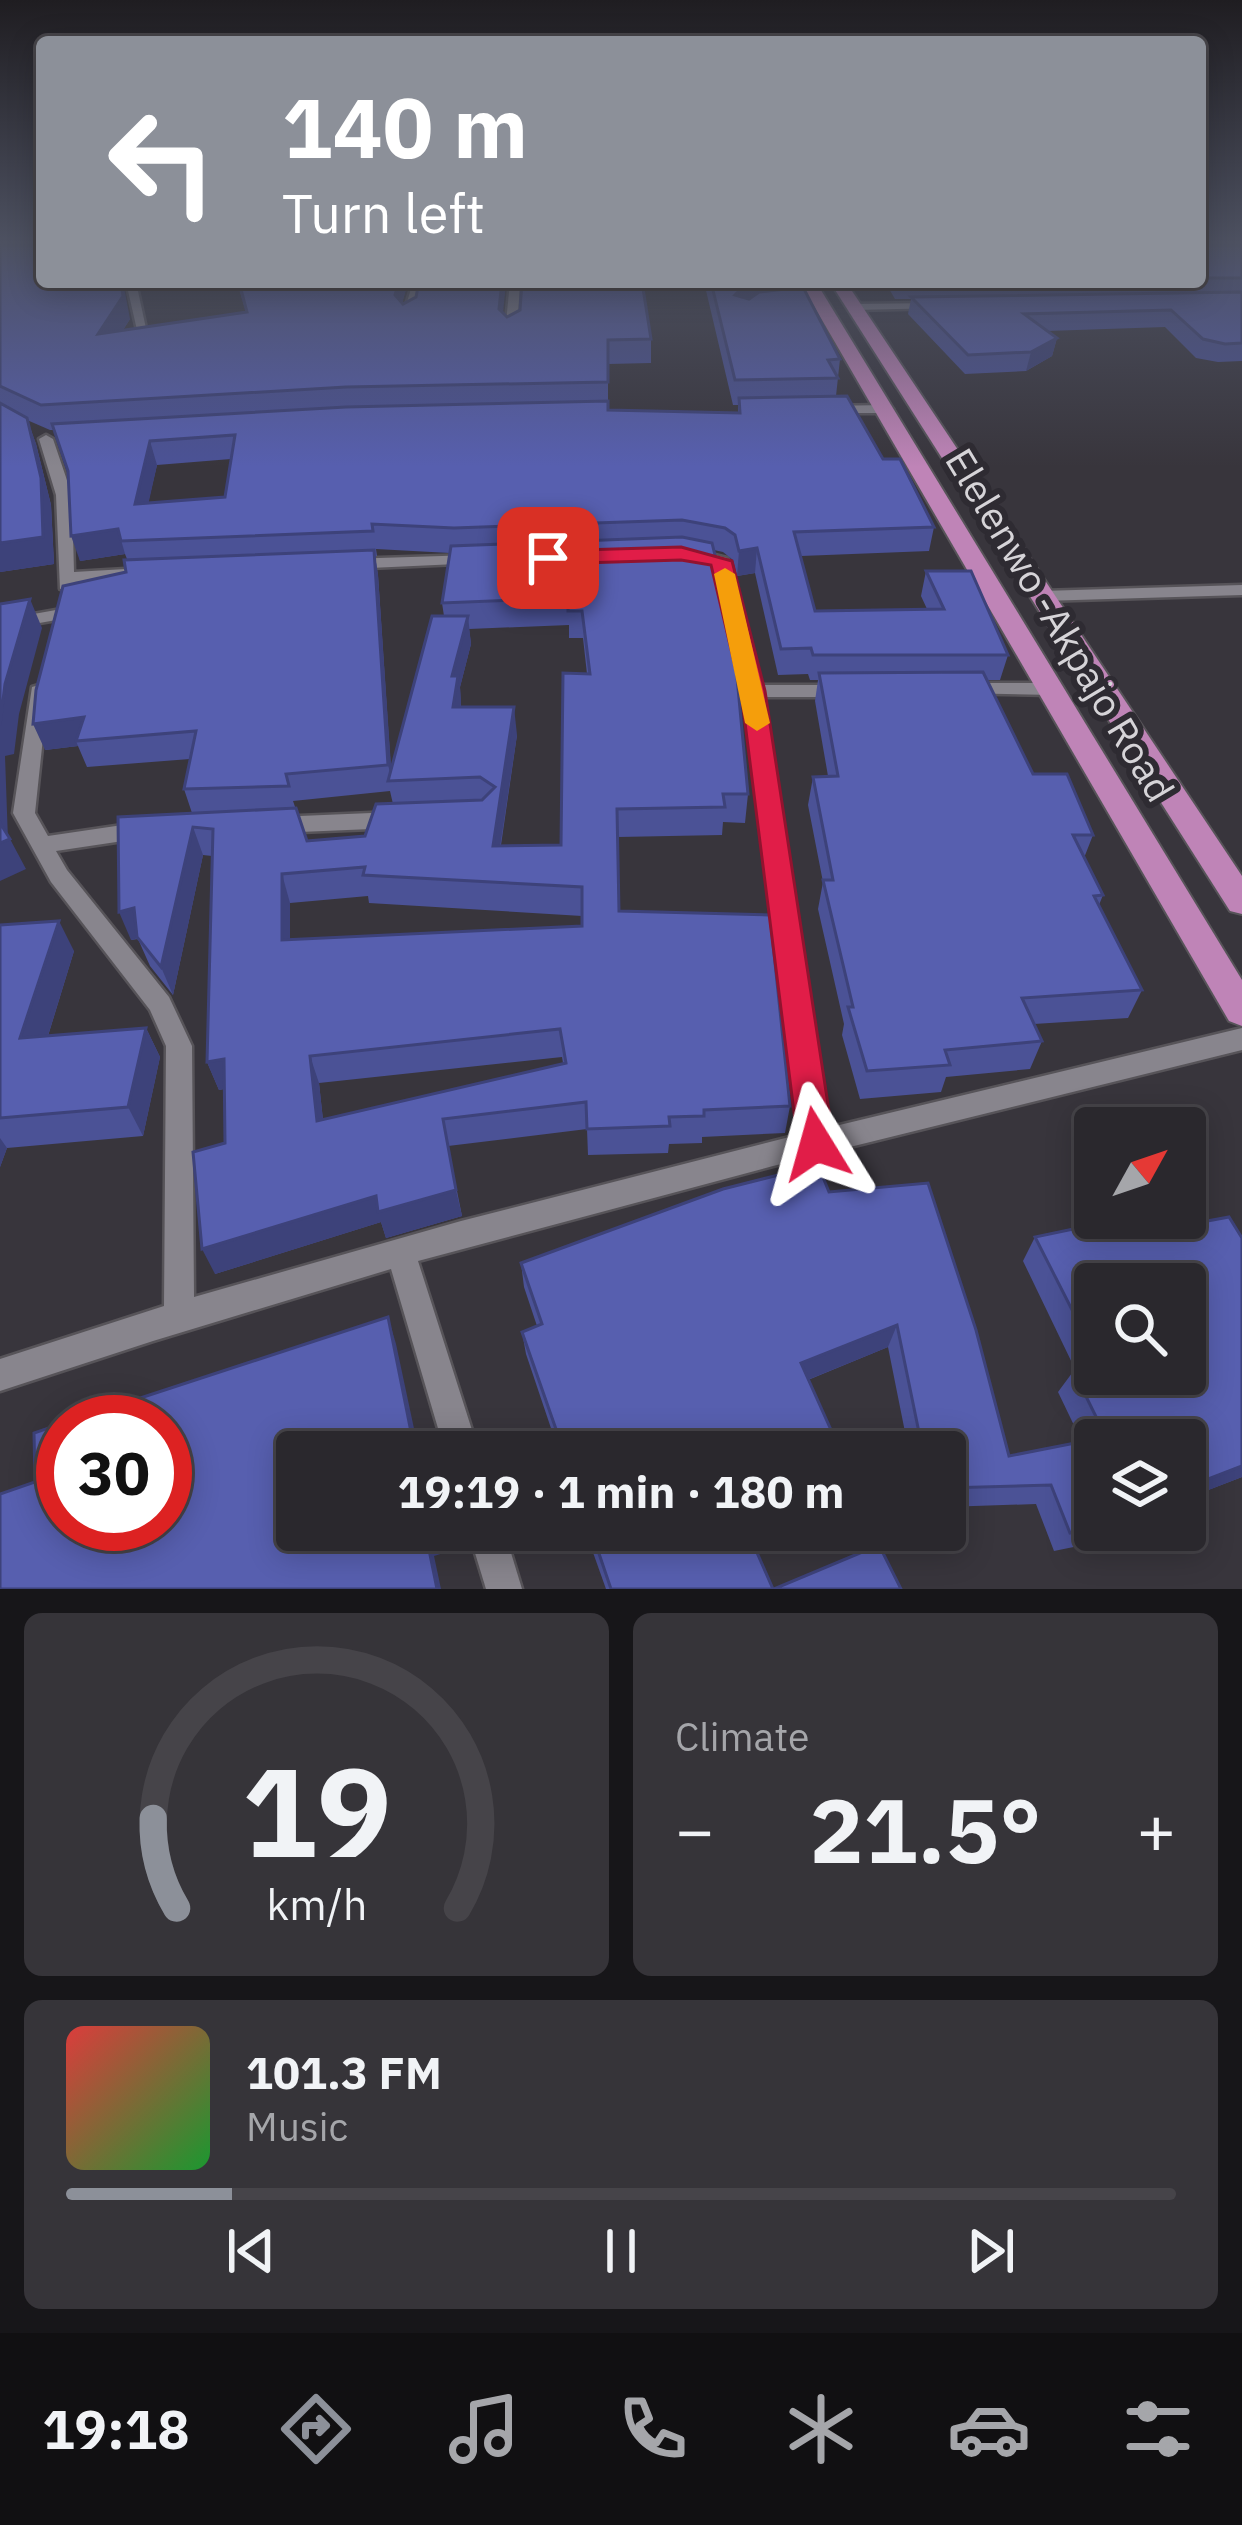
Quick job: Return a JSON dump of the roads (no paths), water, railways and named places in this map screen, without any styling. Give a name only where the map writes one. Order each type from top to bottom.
[{"type":"main road","name":"Elelenwo -Akpajo Road","points":[[832,319],[1242,1011]]},
{"type":"main road","name":"Elelenwo -Akpajo Road","points":[[861,319],[1242,902]]},
{"type":"street","points":[[140,319],[143,330]]},
{"type":"street","points":[[512,333],[513,319]]},
{"type":"street","points":[[816,411],[886,409]]},
{"type":"street","points":[[0,625],[54,625],[68,577],[64,495],[46,435]]},
{"type":"street","points":[[681,554],[721,561],[753,691],[816,1144]]},
{"type":"street","points":[[325,565],[491,560]]},
{"type":"street","points":[[68,577],[162,572]]},
{"type":"street","points":[[1042,596],[1242,590]]},
{"type":"street","points":[[43,675],[24,813],[59,876],[160,1004],[179,1046],[178,1314]]},
{"type":"street","points":[[938,690],[1053,688]]},
{"type":"street","points":[[753,691],[868,690]]},
{"type":"street","points":[[257,826],[415,820]]},
{"type":"street","points":[[43,845],[122,831],[167,829]]},
{"type":"street","points":[[0,1375],[178,1314],[816,1144],[1242,1040]]},
{"type":"street","points":[[401,1254],[456,1431]]},
{"type":"street","points":[[492,1551],[504,1589]]}]
